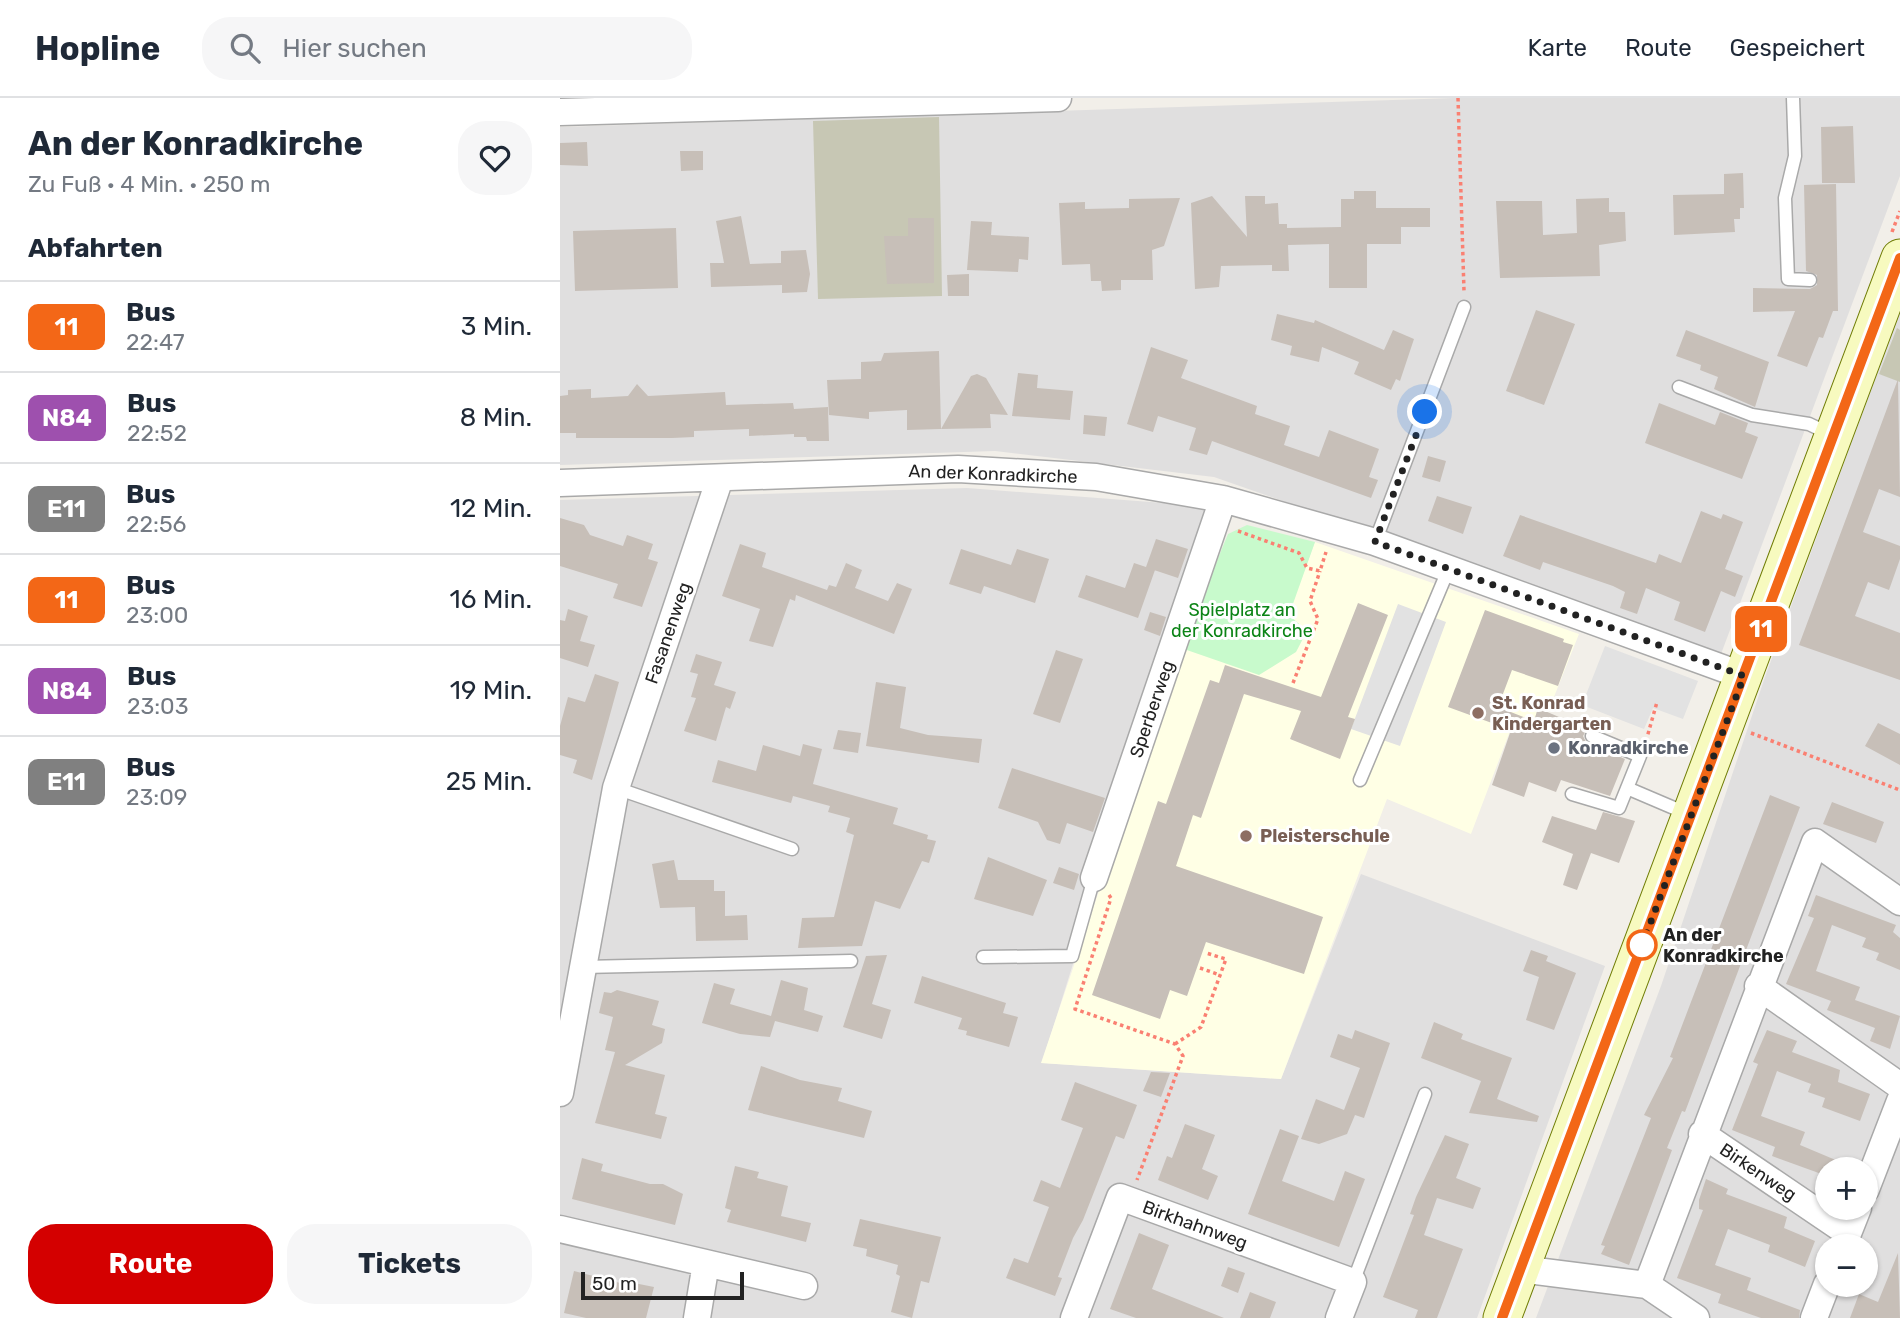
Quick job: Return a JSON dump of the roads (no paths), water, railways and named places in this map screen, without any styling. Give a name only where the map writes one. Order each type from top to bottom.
[{"type":"street","points":[[560,112],[1058,98]]},
{"type":"street","points":[[1502,1318],[1900,258]]},
{"type":"street","name":"An der Konradkirche","points":[[560,484],[958,469],[1096,477],[1219,510],[1332,530],[1375,542],[1744,676]]},
{"type":"street","name":"Fasanenweg","points":[[560,1093],[616,788],[720,478]]},
{"type":"street","name":"Sperberweg","points":[[1094,878],[1219,510]]},
{"type":"street","name":"Birkenweg","points":[[1647,1285],[1758,986],[1815,842],[1900,902]]},
{"type":"street","points":[[1758,986],[1900,1086]]},
{"type":"street","points":[[1878,1158],[1900,1101]]},
{"type":"street","name":"Birkenweg","points":[[1702,1134],[1839,1234]]},
{"type":"street","name":"Birkhahnweg","points":[[1074,1318],[1120,1197],[1353,1282]]},
{"type":"street","points":[[560,1229],[804,1286]]},
{"type":"street","points":[[697,1318],[706,1263]]},
{"type":"street","points":[[1521,1266],[1536,1271],[1647,1285],[1696,1318]]},
{"type":"street","points":[[1339,1318],[1353,1282]]},
{"type":"street","points":[[1814,1318],[1822,1297]]},
{"type":"lane","points":[[1793,98],[1796,156],[1785,198],[1788,279],[1810,280]]},
{"type":"lane","points":[[1375,542],[1464,307]]},
{"type":"lane","points":[[1679,387],[1752,415],[1809,424],[1834,435]]},
{"type":"lane","points":[[1360,780],[1449,568]]},
{"type":"lane","points":[[1572,793],[1619,808],[1640,756],[1591,736]]},
{"type":"lane","points":[[616,788],[792,849]]},
{"type":"lane","points":[[1627,788],[1691,815]]},
{"type":"lane","points":[[983,957],[1072,956],[1094,878]]},
{"type":"lane","points":[[583,967],[850,961]]},
{"type":"lane","points":[[1353,1282],[1425,1094]]},
{"type":"place","name":"St. Konrad Kindergarten","points":[[1478,713]]},
{"type":"place","name":"Konradkirche","points":[[1554,748]]},
{"type":"place","name":"Pleisterschule","points":[[1246,836]]},
{"type":"place","name":"An der Konradkirche","points":[[1642,945]]},
{"type":"park label","name":"Spielplatz an der Konradkirche","points":[[1242,620]]}]
